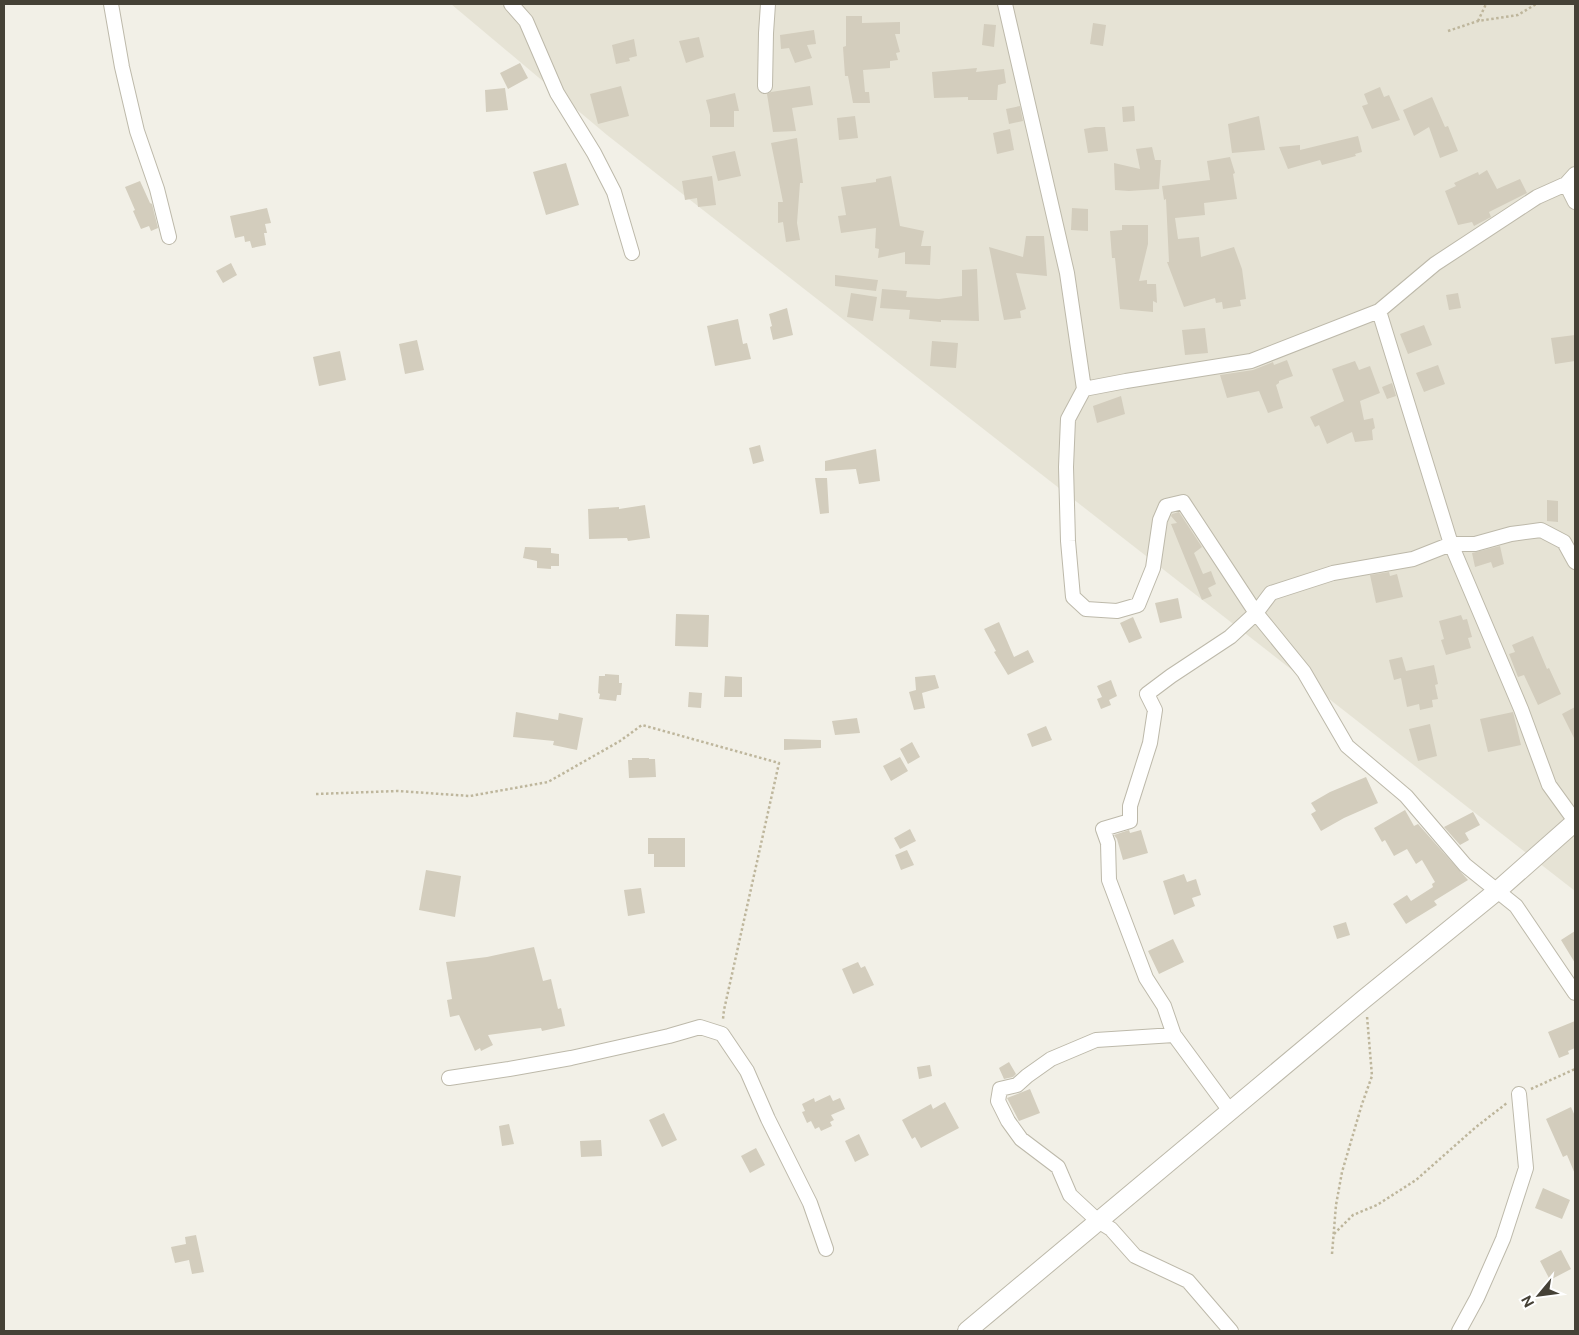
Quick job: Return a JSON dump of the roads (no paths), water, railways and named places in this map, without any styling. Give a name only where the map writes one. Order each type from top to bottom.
[{"type":"street","points":[[111,4],[122,67],[137,131],[158,189],[169,237]]},
{"type":"street","points":[[511,4],[526,21]]},
{"type":"street","points":[[522,4],[526,21],[556,93],[594,153],[614,192],[632,253]]},
{"type":"street","points":[[765,86],[768,4]]},
{"type":"street","points":[[1005,4],[1067,273],[1084,389],[1068,419],[1066,467],[1068,541],[1073,597],[1086,609],[1117,611],[1138,605],[1153,568],[1160,520],[1166,506],[1183,502],[1256,613],[1304,672],[1347,746],[1406,796],[1465,865],[1516,906],[1575,993]]},
{"type":"street","points":[[1084,389],[1251,361],[1379,310],[1435,264],[1537,197],[1571,179],[1575,202]]},
{"type":"street","points":[[967,1331],[1364,999],[1497,891],[1575,822],[1549,785],[1517,700],[1451,544],[1379,310]]},
{"type":"street","points":[[1230,1111],[1174,1036],[1164,1006],[1146,978],[1109,880],[1108,843],[1104,829],[1130,821],[1130,806],[1148,751],[1153,718],[1154,710],[1147,694],[1230,637],[1256,613],[1270,593],[1333,574],[1413,559],[1451,544],[1475,544],[1510,534],[1541,530],[1564,542],[1575,562]]},
{"type":"street","points":[[449,1078],[571,1058],[670,1036],[700,1027],[722,1034],[746,1071],[810,1203],[826,1249]]},
{"type":"street","points":[[1174,1036],[1096,1040],[1051,1059],[1026,1076],[1017,1085],[1000,1089],[998,1100],[1008,1121],[1021,1140],[1058,1167],[1070,1195],[1098,1221],[1111,1229],[1135,1256],[1188,1281],[1231,1331]]},
{"type":"street","points":[[1459,1331],[1503,1239],[1526,1168],[1519,1094]]}]
